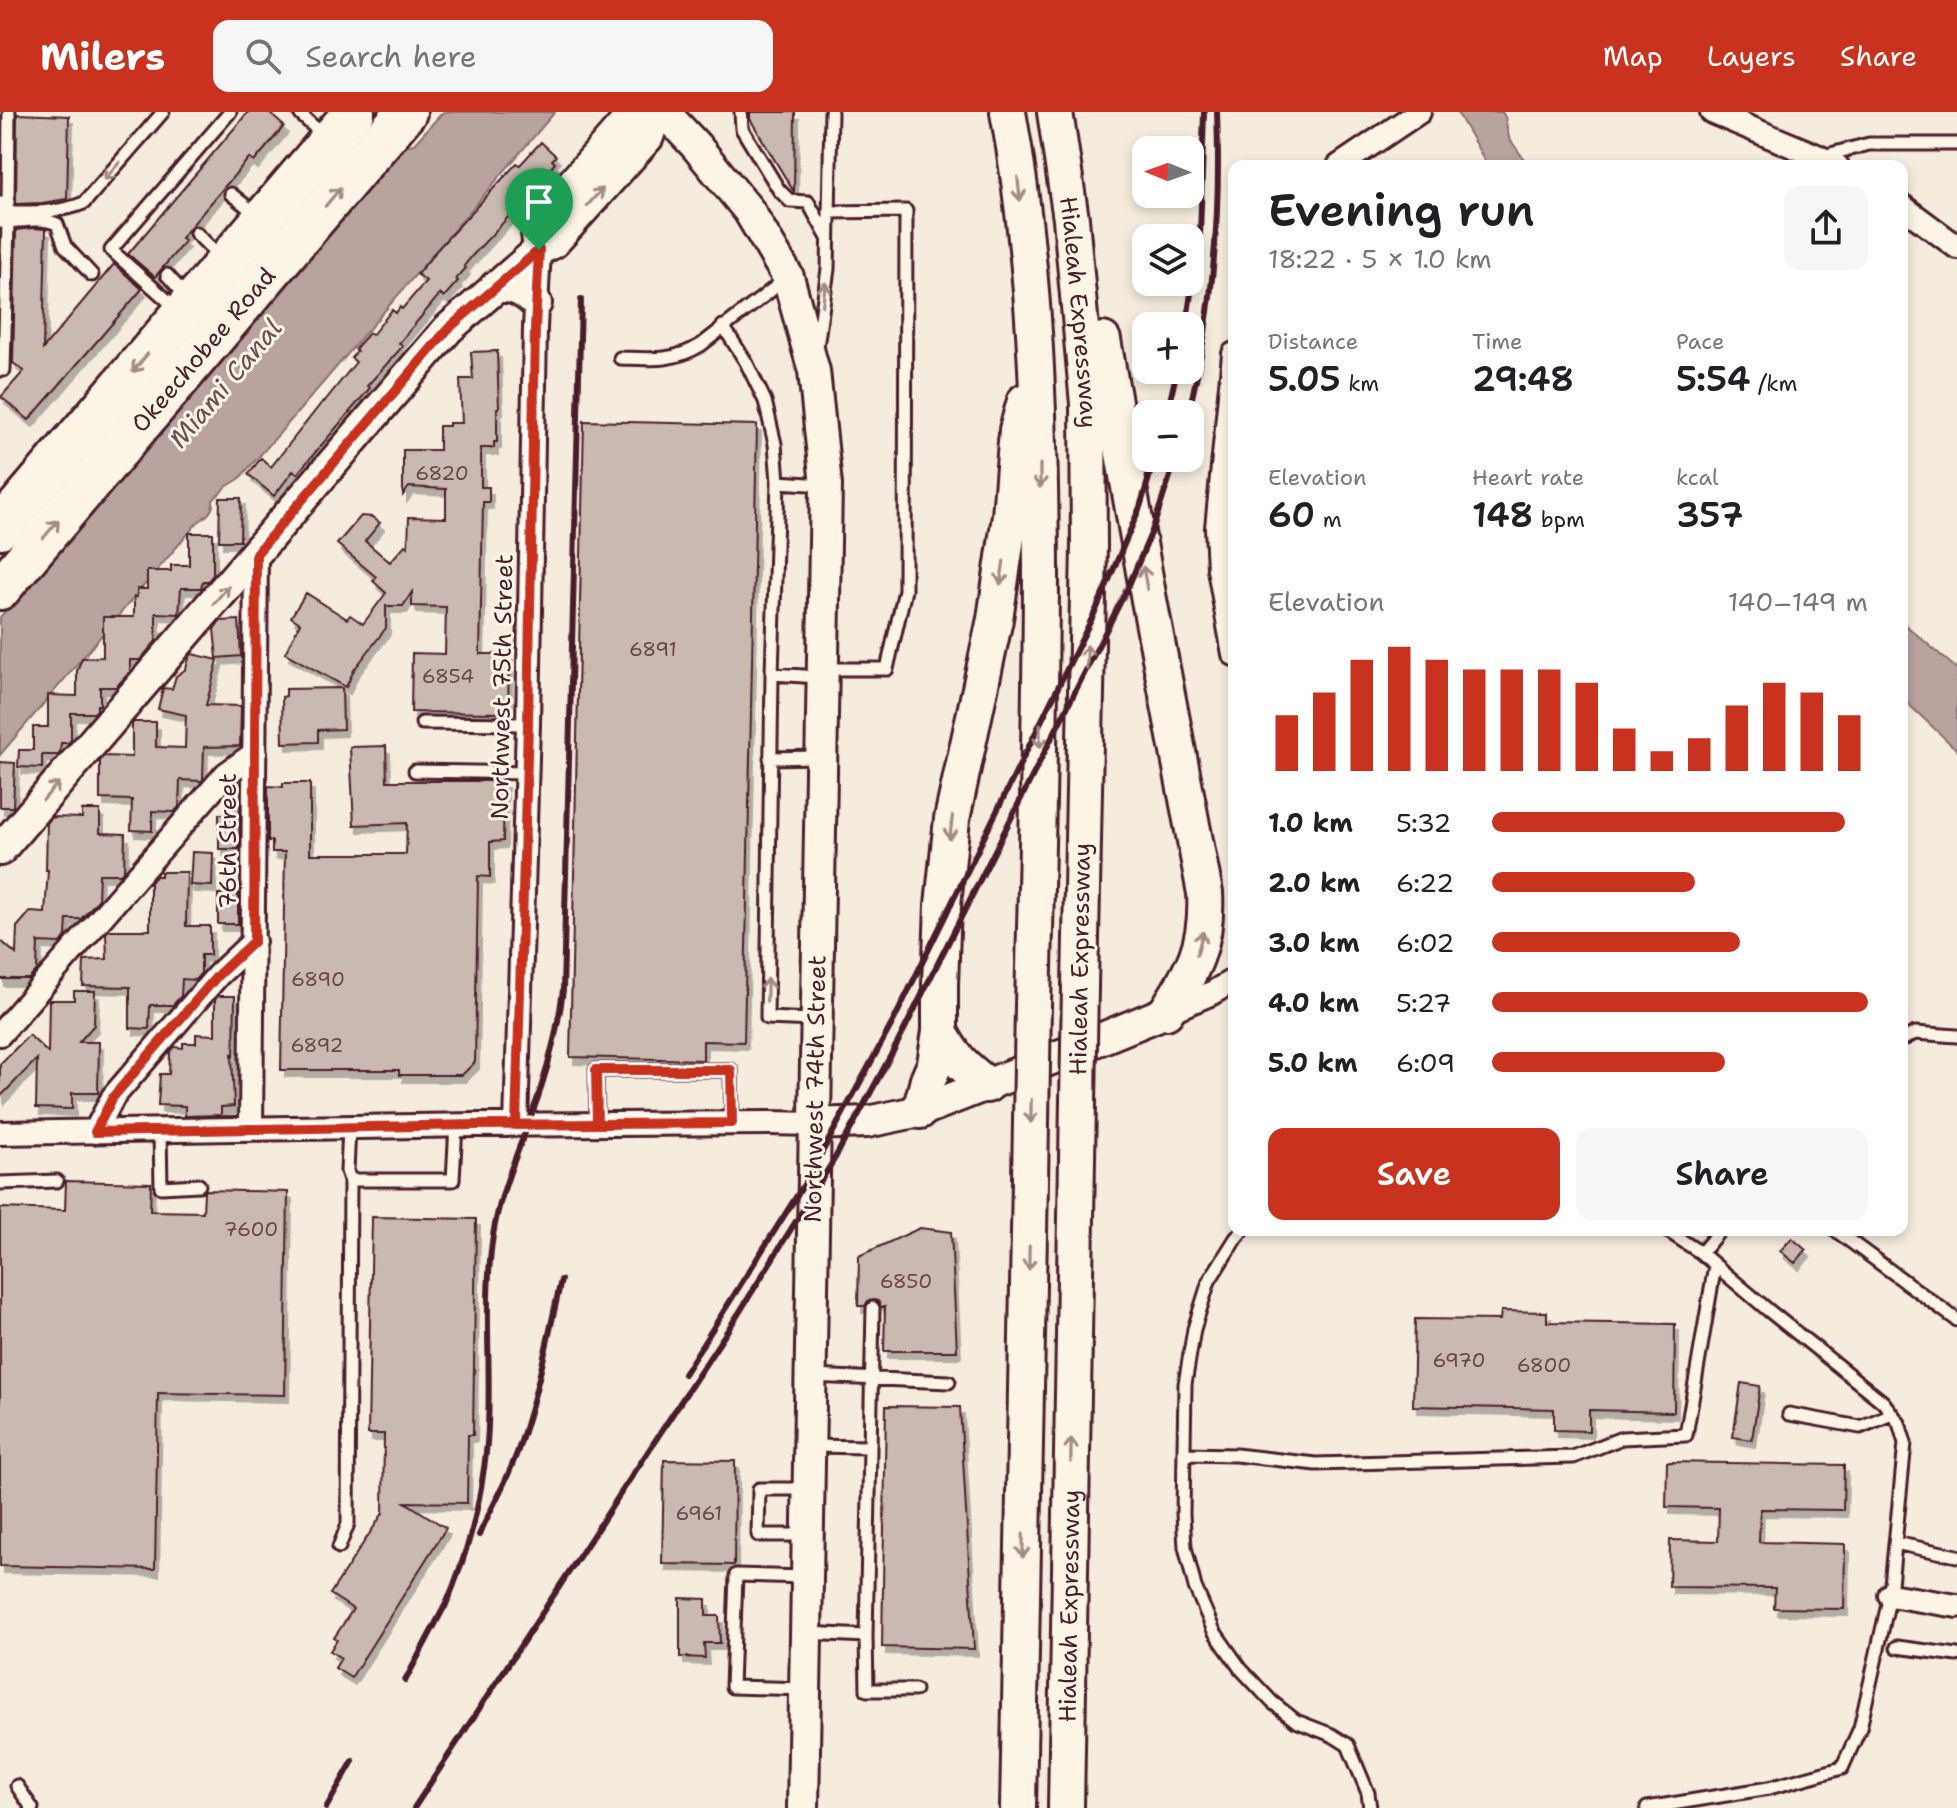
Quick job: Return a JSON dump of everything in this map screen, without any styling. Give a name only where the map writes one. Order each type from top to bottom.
[{"type":"highway","name":"Okeechobee Road","points":[[0,589],[406,112]]},
{"type":"highway","name":"Okeechobee Road","points":[[0,528],[15,495],[180,297],[226,263],[339,118]]},
{"type":"main road","points":[[539,250],[537,233],[541,219],[627,121],[645,112]]},
{"type":"main road","points":[[0,850],[448,329],[539,250],[554,242],[648,137],[656,112]]},
{"type":"main road","name":"Northwest 74th Street","points":[[664,112],[749,211],[788,277],[814,371],[826,485],[803,1808]]},
{"type":"main road","name":"Hialeah Expressway","points":[[1008,112],[1028,262],[1040,455],[1041,689],[1018,1808]]},
{"type":"main road","name":"Hialeah Expressway","points":[[1055,112],[1071,219],[1088,404],[1089,530],[1066,1808]]},
{"type":"main road","points":[[814,1124],[867,1122],[920,1111],[1166,1012],[1188,980],[1203,937],[1206,909],[1203,878],[1103,339],[1077,282]]},
{"type":"main road","points":[[495,287],[513,287],[536,303]]},
{"type":"main road","points":[[920,1111],[935,1064],[940,1031],[945,881],[952,819],[995,619],[1010,516],[1017,430],[1035,358]]},
{"type":"main road","points":[[1203,878],[1217,891],[1228,895]]},
{"type":"main road","points":[[940,1031],[957,1060],[987,1085]]},
{"type":"street","points":[[1348,160],[1419,112]]},
{"type":"street","points":[[1712,112],[1826,160]]},
{"type":"street","points":[[1908,210],[1957,247]]},
{"type":"street","name":"Northwest 75th Street","points":[[516,1125],[539,250]]},
{"type":"street","points":[[1228,425],[1218,500],[1217,549],[1228,617]]},
{"type":"street","name":"76th Street","points":[[251,1129],[256,554]]},
{"type":"street","points":[[0,1034],[226,774],[255,753]]},
{"type":"street","points":[[95,1132],[113,1097],[218,975],[254,941]]},
{"type":"street","points":[[1166,1012],[1228,984]]},
{"type":"street","points":[[0,1133],[456,1125],[814,1124]]},
{"type":"street","points":[[1890,1595],[1957,1606]]},
{"type":"lane","points":[[0,203],[8,203],[9,112]]},
{"type":"lane","points":[[3,219],[84,203],[163,112]]},
{"type":"lane","points":[[180,297],[111,250],[230,112]]},
{"type":"lane","points":[[741,112],[742,129],[779,190],[790,201],[808,202],[828,239]]},
{"type":"lane","name":"Northwest 74th Street","points":[[814,371],[828,269],[831,112]]},
{"type":"lane","points":[[1830,160],[1869,144],[1957,144]]},
{"type":"lane","points":[[231,194],[263,219]]},
{"type":"lane","points":[[772,674],[887,669],[905,590],[906,211],[829,212]]},
{"type":"lane","points":[[3,219],[57,224],[65,246],[92,275]]},
{"type":"lane","points":[[0,370],[4,370],[3,219]]},
{"type":"lane","points":[[196,233],[226,263]]},
{"type":"lane","points":[[620,358],[666,359],[685,354],[788,277]]},
{"type":"lane","points":[[723,326],[746,362],[765,401],[775,444],[778,482],[767,1018],[817,1020]]},
{"type":"lane","points":[[778,482],[826,485]]},
{"type":"lane","points":[[422,723],[528,724]]},
{"type":"lane","points":[[770,758],[821,757]]},
{"type":"lane","points":[[415,771],[527,773]]},
{"type":"lane","points":[[1908,1037],[1915,1033],[1957,1036]]},
{"type":"lane","points":[[597,1124],[596,1070],[731,1070],[732,1123]]},
{"type":"lane","points":[[350,1180],[453,1180],[456,1125]]},
{"type":"lane","points":[[339,1547],[348,1524],[349,1127]]},
{"type":"lane","points":[[160,1131],[161,1187],[199,1185]]},
{"type":"lane","points":[[0,1183],[57,1181]]},
{"type":"lane","points":[[1238,1236],[1209,1281],[1194,1329],[1185,1384],[1185,1547],[1195,1587],[1214,1631],[1240,1668],[1272,1702],[1296,1721],[1348,1745],[1368,1793],[1370,1808]]},
{"type":"lane","points":[[1647,1808],[1769,1788],[1842,1768],[1860,1728],[1890,1595],[1905,1443],[1899,1423],[1883,1402],[1701,1253],[1675,1236]]},
{"type":"lane","points":[[1701,1253],[1715,1236]]},
{"type":"lane","points":[[1843,1236],[1957,1320]]},
{"type":"lane","points":[[1184,1454],[1236,1455],[1316,1464],[1573,1457],[1622,1438],[1686,1435],[1715,1265]]},
{"type":"lane","points":[[873,1308],[867,1690],[915,1690]]},
{"type":"lane","points":[[811,1376],[949,1382]]},
{"type":"lane","points":[[1789,1414],[1860,1427],[1892,1414]]},
{"type":"lane","points":[[809,1446],[869,1447]]},
{"type":"lane","points":[[808,1535],[758,1535],[759,1489],[809,1489]]},
{"type":"lane","points":[[1895,1543],[1957,1556]]},
{"type":"lane","points":[[806,1689],[732,1687],[736,1575],[807,1577]]},
{"type":"lane","points":[[806,1633],[866,1636]]},
{"type":"lane","points":[[1897,1647],[1957,1655]]},
{"type":"lane","points":[[17,1786],[32,1808]]},
{"type":"water","name":"Miami Canal","points":[[443,112],[555,112],[285,427],[239,479],[213,500],[209,513],[197,523],[0,755],[0,617],[403,142],[414,144]]},
{"type":"water","points":[[1457,112],[1502,112],[1509,138],[1525,160],[1485,160]]},
{"type":"water","points":[[1908,627],[1957,669],[1957,750],[1908,704]]},
{"type":"building","points":[[248,112],[268,112],[284,126],[254,162],[249,158],[181,238],[185,241],[155,277],[128,254]]},
{"type":"building","points":[[750,112],[795,112],[794,192],[750,119]]},
{"type":"building","points":[[17,114],[69,116],[67,199],[16,204]]},
{"type":"building","points":[[541,142],[556,156],[552,160],[555,163],[472,256],[456,279],[458,281],[444,297],[440,294],[399,343],[403,346],[367,386],[370,388],[297,474],[293,471],[274,496],[248,474],[261,458],[271,467],[356,362],[351,358],[357,351],[355,349],[369,333],[372,335],[392,310],[396,313],[400,307],[402,309],[426,281],[417,274],[433,254],[517,163],[520,165]]},
{"type":"building","points":[[46,229],[43,349],[114,264],[142,289],[29,420],[1,397],[24,371],[13,363],[16,230]]},
{"type":"building","points":[[497,351],[497,442],[494,442],[494,448],[481,448],[481,487],[489,487],[489,502],[483,502],[480,654],[509,654],[508,713],[411,712],[412,653],[445,654],[446,607],[412,606],[412,592],[403,606],[386,606],[386,628],[354,670],[346,687],[285,653],[300,623],[291,617],[306,593],[347,619],[350,615],[363,624],[386,593],[373,581],[376,577],[337,544],[361,516],[372,517],[380,523],[365,541],[390,562],[405,545],[408,547],[409,517],[446,518],[446,489],[409,487],[403,495],[403,450],[439,450],[439,426],[462,423],[460,379],[473,379],[471,352]]},
{"type":"building","points":[[584,421],[757,425],[744,1042],[703,1041],[703,1060],[570,1057]]},
{"type":"building","points":[[220,498],[241,498],[240,541],[219,541]]},
{"type":"building","points":[[189,533],[213,533],[213,575],[208,581],[203,581],[201,588],[181,588],[179,614],[156,613],[156,641],[140,660],[130,660],[130,672],[116,687],[100,687],[100,705],[94,713],[71,713],[71,740],[61,743],[58,755],[42,755],[42,768],[18,767],[19,750],[33,750],[33,727],[48,727],[48,695],[77,696],[77,671],[82,658],[103,657],[103,617],[134,617],[134,597],[137,597],[137,589],[147,589],[147,571],[171,571],[171,565],[189,565]]},
{"type":"building","points":[[239,620],[241,656],[217,658],[214,629],[220,621]]},
{"type":"building","points":[[192,654],[218,660],[206,705],[241,706],[240,746],[204,747],[202,781],[180,780],[179,807],[174,812],[152,811],[152,831],[131,830],[132,800],[100,799],[100,761],[104,756],[132,757],[134,722],[156,722],[156,747],[185,748],[186,715],[158,709],[163,688],[172,689],[176,676],[186,669]]},
{"type":"building","points":[[342,688],[343,729],[318,730],[318,742],[283,743],[282,697],[286,696],[286,689]]},
{"type":"building","points":[[386,746],[387,781],[504,781],[503,841],[490,842],[490,877],[478,876],[475,1062],[462,1075],[399,1075],[399,1070],[281,1070],[285,852],[272,852],[272,841],[268,841],[268,786],[310,783],[310,854],[406,854],[407,823],[354,825],[350,747]]},
{"type":"building","points":[[0,762],[15,763],[13,807],[0,807]]},
{"type":"building","points":[[229,804],[240,804],[239,849],[219,849],[219,814],[230,814]]},
{"type":"building","points":[[82,810],[100,810],[100,833],[125,834],[124,870],[120,874],[99,874],[98,900],[81,919],[67,919],[66,936],[61,943],[38,942],[37,970],[29,979],[0,979],[0,940],[16,954],[17,927],[30,912],[45,913],[47,823],[52,817],[82,818]]},
{"type":"building","points":[[192,852],[213,853],[212,886],[190,885]]},
{"type":"building","points":[[161,872],[187,872],[186,926],[210,926],[210,955],[201,955],[201,973],[195,980],[182,979],[181,996],[173,1005],[150,1005],[149,1029],[130,1028],[130,987],[83,986],[84,960],[107,959],[106,933],[109,930],[150,930],[150,882],[161,876]]},
{"type":"building","points":[[238,893],[238,924],[218,924],[218,894]]},
{"type":"building","points":[[74,991],[95,991],[94,1025],[79,1042],[99,1042],[98,1093],[72,1093],[72,1109],[36,1108],[37,1059],[0,1097],[0,1064],[29,1035],[48,1053],[49,1000],[74,1000]]},
{"type":"building","points":[[218,996],[235,996],[232,1054],[234,1106],[221,1107],[221,1115],[185,1116],[185,1106],[158,1105],[160,1074],[169,1074],[170,1053],[174,1047],[183,1048],[183,1043],[196,1043],[196,1034],[215,1035],[215,1000]]},
{"type":"building","points":[[66,1181],[151,1183],[150,1211],[203,1212],[205,1190],[288,1192],[285,1395],[158,1393],[155,1569],[0,1566],[0,1208],[65,1210]]},
{"type":"building","points":[[372,1217],[476,1219],[473,1435],[468,1435],[467,1503],[405,1502],[446,1528],[351,1678],[335,1668],[341,1658],[330,1651],[337,1640],[334,1638],[353,1609],[330,1594],[383,1513],[384,1434],[368,1434]]},
{"type":"building","points":[[920,1228],[951,1232],[957,1351],[884,1351],[885,1307],[874,1300],[868,1301],[865,1306],[858,1306],[859,1256]]},
{"type":"building","points":[[1792,1238],[1806,1250],[1795,1263],[1780,1251]]},
{"type":"building","points":[[1501,1311],[1547,1312],[1547,1322],[1675,1324],[1674,1412],[1589,1410],[1589,1431],[1554,1430],[1554,1409],[1413,1406],[1415,1319],[1500,1320]]},
{"type":"building","points":[[1741,1383],[1760,1386],[1752,1440],[1733,1437]]},
{"type":"building","points":[[886,1406],[960,1407],[974,1649],[882,1647]]},
{"type":"building","points":[[664,1460],[735,1461],[734,1565],[662,1564]]},
{"type":"building","points":[[1667,1462],[1844,1465],[1843,1510],[1760,1509],[1759,1542],[1845,1544],[1844,1609],[1774,1608],[1775,1588],[1669,1587],[1670,1540],[1718,1541],[1719,1508],[1666,1507]]},
{"type":"building","points":[[680,1598],[706,1599],[706,1616],[719,1616],[720,1643],[704,1643],[705,1658],[680,1657]]},
{"type":"railway","points":[[1188,312],[1200,235],[1204,112]]},
{"type":"railway","points":[[1191,400],[1204,340],[1213,264],[1218,188],[1217,112]]},
{"type":"railway","points":[[445,1607],[473,1526],[487,1443],[489,1278],[495,1224],[505,1186],[545,1075],[563,990],[581,300]]},
{"type":"railway","points":[[1170,400],[1174,384]]},
{"type":"railway","points":[[684,1374],[808,1178],[894,1020],[1097,608],[1140,507],[1151,472]]},
{"type":"railway","points":[[414,1808],[739,1313],[835,1158],[897,1044],[1128,587],[1152,531],[1171,472]]},
{"type":"railway","points":[[479,1535],[522,1438],[561,1280]]},
{"type":"railway","points":[[405,1681],[450,1596]]},
{"type":"railway","points":[[326,1808],[353,1761]]},
{"type":"route","points":[[539,250],[516,1125],[597,1124],[596,1070],[731,1070],[732,1123],[95,1132],[113,1097],[218,975],[254,941],[256,554],[448,329],[539,250]]}]
